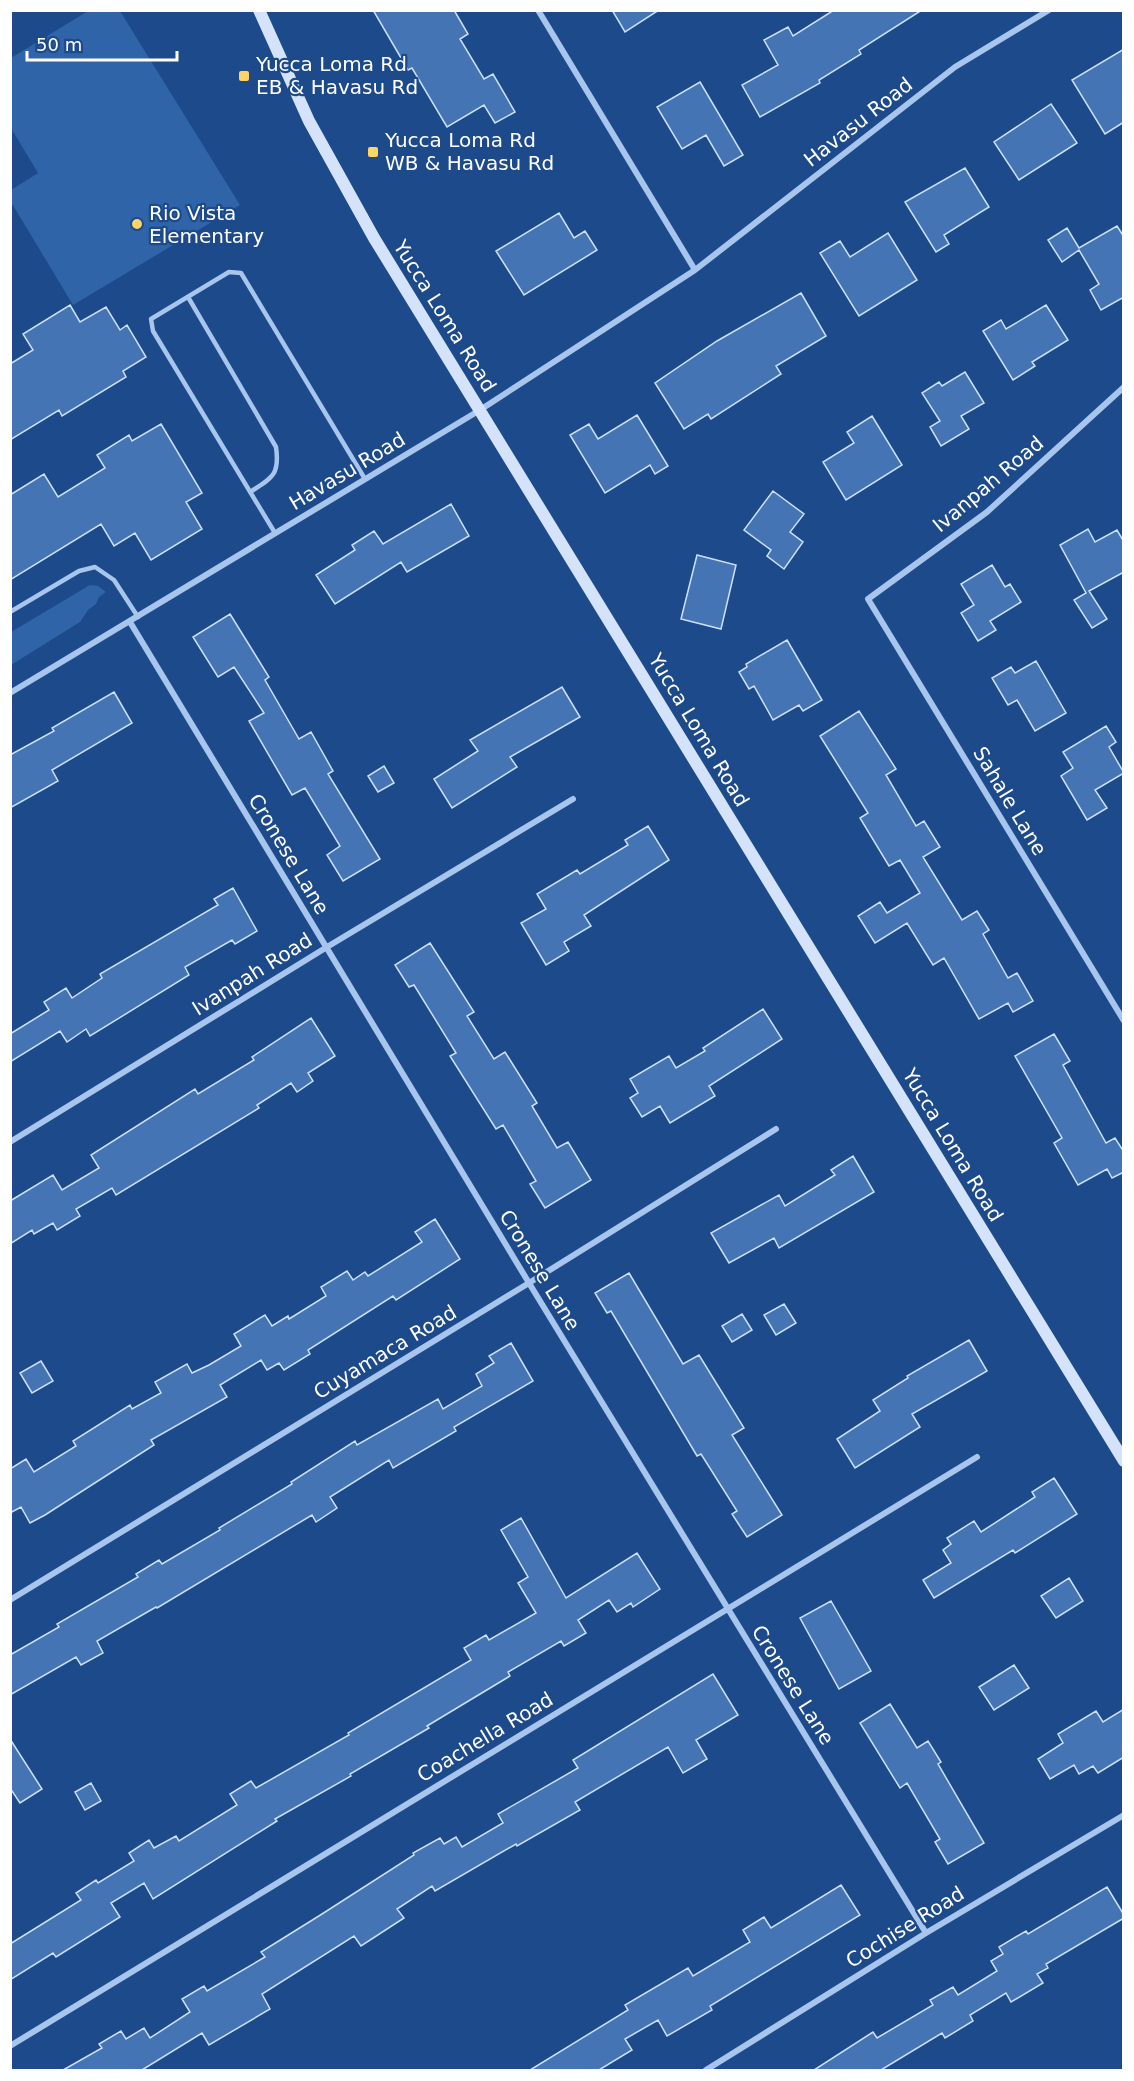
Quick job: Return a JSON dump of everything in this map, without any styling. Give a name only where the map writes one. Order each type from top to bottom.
[{"type":"main road","name":"Yucca Loma Road","points":[[259,10],[309,121],[346,188],[1124,1461]]},
{"type":"street","points":[[538,10],[695,270]]},
{"type":"street","name":"Havasu Road","points":[[10,693],[480,410],[695,270],[955,67],[1049,10]]},
{"type":"street","name":"Ivanpah Road","points":[[867,599],[987,512],[1124,387]]},
{"type":"street","name":"Sahale Lane","points":[[867,599],[1124,1021]]},
{"type":"street","name":"Cronese Lane","points":[[130,622],[529,1283],[926,1933]]},
{"type":"street","name":"Ivanpah Road","points":[[10,1142],[573,799]]},
{"type":"street","name":"Cuyamaca Road","points":[[10,1600],[529,1283],[776,1129]]},
{"type":"street","name":"Coachella Road","points":[[10,2046],[977,1457]]},
{"type":"street","name":"Cochise Road","points":[[706,2070],[926,1933],[1124,1815]]},
{"type":"lane","points":[[276,533],[153,331],[151,319],[229,272],[241,273],[365,479]]},
{"type":"lane","points":[[188,297],[276,447],[279,463],[273,478],[250,492]]},
{"type":"lane","points":[[10,612],[79,571],[95,567],[114,580],[138,617]]},
{"type":"shaded area","points":[[88,11],[120,11],[240,205],[73,305],[11,202],[11,190],[38,173],[11,128],[11,58]]},
{"type":"shaded area","points":[[90,585],[98,586],[106,592],[99,597],[96,604],[88,610],[80,622],[11,665],[11,632]]},
{"type":"building","points":[[373,10],[454,10],[468,34],[460,39],[484,79],[493,74],[515,112],[495,123],[484,105],[447,127],[412,68],[408,70]]},
{"type":"building","points":[[612,10],[659,10],[625,32]]},
{"type":"building","points":[[834,10],[922,10],[859,50],[861,54],[819,80],[820,83],[760,117],[742,85],[778,65],[764,40],[788,27],[793,36]]},
{"type":"building","points":[[1124,49],[1124,122],[1105,134],[1072,80]]},
{"type":"building","points":[[700,82],[743,155],[724,166],[706,135],[682,149],[657,107]]},
{"type":"building","points":[[1051,104],[1077,143],[1019,180],[994,142]]},
{"type":"building","points":[[965,168],[989,207],[944,235],[949,244],[936,252],[905,202]]},
{"type":"building","points":[[559,213],[574,238],[585,231],[597,250],[524,295],[496,251]]},
{"type":"building","points":[[1117,226],[1124,237],[1124,297],[1101,310],[1090,290],[1099,284],[1079,250],[1062,262],[1048,240],[1067,228],[1079,248]]},
{"type":"building","points":[[888,233],[917,280],[859,316],[820,253],[840,241],[850,257]]},
{"type":"building","points":[[801,293],[826,336],[776,366],[781,374],[711,419],[708,414],[684,429],[655,383],[717,341]]},
{"type":"building","points":[[70,305],[80,322],[106,307],[120,330],[127,325],[146,357],[123,371],[126,377],[62,416],[59,410],[10,440],[10,364],[33,350],[23,334]]},
{"type":"building","points":[[1046,305],[1068,340],[1032,362],[1035,366],[1013,380],[983,331],[1001,320],[1006,329]]},
{"type":"building","points":[[965,372],[984,403],[961,416],[969,429],[941,446],[930,427],[940,421],[922,393],[939,382],[942,386]]},
{"type":"building","points":[[637,415],[668,466],[655,474],[650,465],[605,493],[570,435],[589,424],[598,439]]},
{"type":"building","points":[[872,416],[902,465],[846,500],[823,462],[854,443],[847,432]]},
{"type":"building","points":[[161,424],[202,493],[186,502],[202,529],[151,560],[135,533],[114,546],[101,524],[10,580],[10,495],[44,474],[58,497],[105,468],[97,455],[129,435],[132,441]]},
{"type":"building","points":[[773,491],[804,514],[790,532],[803,542],[784,569],[767,556],[771,550],[744,530]]},
{"type":"building","points":[[451,504],[469,536],[407,572],[401,562],[335,604],[316,575],[355,550],[352,545],[374,531],[383,544]]},
{"type":"building","points":[[1088,529],[1095,542],[1117,530],[1124,542],[1124,572],[1089,591],[1107,619],[1092,628],[1074,600],[1086,593],[1060,545]]},
{"type":"building","points":[[697,555],[736,565],[721,629],[681,619]]},
{"type":"building","points":[[992,565],[1005,587],[1010,584],[1021,602],[990,621],[996,630],[978,641],[961,613],[974,605],[961,584]]},
{"type":"building","points":[[230,614],[269,677],[265,680],[299,739],[311,732],[333,771],[328,774],[380,859],[343,881],[327,855],[340,846],[305,788],[292,795],[249,721],[264,713],[234,667],[218,677],[193,637]]},
{"type":"building","points":[[787,640],[822,700],[803,711],[799,705],[773,720],[754,686],[749,689],[739,672],[747,667],[746,664]]},
{"type":"building","points":[[1036,661],[1066,713],[1035,731],[1017,700],[1008,705],[992,678],[1011,667],[1015,673]]},
{"type":"building","points":[[562,687],[580,717],[510,757],[517,767],[452,808],[434,779],[478,751],[470,740]]},
{"type":"building","points":[[114,692],[132,723],[52,770],[58,781],[10,808],[10,755],[54,731],[52,728]]},
{"type":"building","points":[[859,711],[896,769],[886,775],[916,826],[924,821],[940,847],[923,857],[962,920],[977,911],[989,930],[983,934],[1008,978],[1017,973],[1033,1001],[1013,1012],[1008,1003],[979,1019],[944,958],[933,965],[907,923],[875,943],[858,916],[880,902],[887,913],[920,893],[900,860],[889,866],[860,818],[868,813],[820,736]]},
{"type":"building","points":[[1106,726],[1116,742],[1109,747],[1124,773],[1095,790],[1107,808],[1087,820],[1061,776],[1073,768],[1063,752]]},
{"type":"building","points":[[384,766],[394,783],[378,792],[368,776]]},
{"type":"building","points":[[648,826],[669,860],[584,915],[591,926],[564,942],[569,951],[546,965],[521,923],[546,909],[537,894],[577,870],[580,874],[628,845],[625,840]]},
{"type":"building","points":[[233,888],[257,931],[235,944],[232,940],[185,967],[189,975],[90,1036],[86,1029],[67,1042],[60,1031],[10,1062],[10,1034],[49,1010],[44,1002],[66,988],[72,998],[102,978],[100,974],[218,905],[214,899]]},
{"type":"building","points":[[430,943],[474,1012],[467,1016],[494,1059],[505,1052],[537,1103],[532,1106],[557,1148],[568,1142],[591,1180],[545,1208],[530,1184],[536,1181],[503,1125],[496,1129],[450,1056],[456,1053],[414,985],[409,987],[395,965]]},
{"type":"building","points":[[763,1009],[782,1039],[709,1086],[715,1096],[670,1123],[660,1106],[642,1117],[630,1098],[638,1093],[630,1079],[669,1056],[676,1068],[705,1051],[703,1048]]},
{"type":"building","points":[[311,1018],[335,1056],[308,1073],[313,1081],[297,1092],[291,1083],[257,1105],[259,1108],[116,1195],[112,1188],[76,1209],[80,1216],[57,1230],[53,1223],[34,1234],[32,1230],[10,1244],[10,1201],[53,1175],[62,1190],[99,1168],[91,1155],[195,1089],[198,1094],[254,1060],[252,1057]]},
{"type":"building","points":[[1054,1034],[1070,1061],[1063,1065],[1106,1143],[1115,1138],[1124,1152],[1124,1172],[1112,1178],[1107,1169],[1078,1185],[1054,1143],[1062,1138],[1015,1056]]},
{"type":"building","points":[[853,1156],[874,1192],[779,1248],[774,1238],[729,1263],[711,1233],[779,1195],[785,1206],[835,1175],[831,1170]]},
{"type":"building","points":[[435,1219],[460,1259],[396,1300],[393,1296],[308,1350],[310,1354],[284,1370],[279,1363],[267,1370],[261,1360],[220,1385],[227,1397],[151,1440],[154,1445],[45,1515],[30,1523],[21,1507],[10,1513],[10,1469],[26,1459],[34,1472],[76,1446],[73,1441],[130,1405],[132,1409],[161,1393],[155,1382],[187,1364],[192,1373],[241,1346],[234,1334],[265,1315],[272,1326],[288,1316],[289,1319],[326,1296],[321,1287],[347,1271],[353,1280],[365,1272],[368,1276],[422,1242],[415,1232]]},
{"type":"building","points":[[629,1273],[683,1364],[699,1355],[744,1428],[732,1435],[782,1515],[747,1537],[732,1514],[737,1511],[701,1454],[697,1456],[611,1311],[607,1313],[595,1293]]},
{"type":"building","points":[[784,1304],[796,1323],[776,1335],[764,1315]]},
{"type":"building","points":[[742,1314],[752,1330],[732,1342],[722,1326]]},
{"type":"building","points":[[969,1340],[987,1371],[912,1414],[920,1427],[855,1468],[837,1439],[880,1411],[873,1400],[908,1378],[907,1376]]},
{"type":"building","points":[[511,1343],[533,1381],[454,1427],[456,1431],[393,1468],[389,1460],[330,1497],[337,1508],[316,1522],[312,1515],[157,1608],[97,1641],[103,1653],[81,1665],[76,1657],[10,1695],[10,1655],[59,1627],[57,1624],[138,1577],[136,1574],[159,1560],[162,1564],[220,1530],[219,1528],[292,1484],[291,1482],[355,1441],[357,1445],[438,1399],[443,1409],[482,1386],[476,1374],[494,1363],[489,1356]]},
{"type":"building","points":[[41,1361],[53,1381],[32,1393],[20,1373]]},
{"type":"building","points":[[1054,1478],[1077,1514],[1015,1553],[1013,1550],[934,1598],[923,1580],[951,1563],[943,1550],[951,1544],[947,1538],[974,1521],[981,1532],[1035,1497],[1032,1492]]},
{"type":"building","points":[[521,1518],[566,1598],[637,1553],[660,1589],[633,1607],[631,1603],[617,1612],[609,1600],[578,1620],[586,1633],[564,1646],[561,1641],[508,1672],[510,1676],[427,1726],[429,1728],[275,1819],[277,1821],[153,1899],[144,1883],[111,1903],[120,1917],[56,1957],[53,1953],[10,1980],[10,1944],[81,1900],[76,1893],[96,1880],[98,1883],[134,1861],[129,1853],[149,1840],[154,1848],[176,1836],[179,1841],[237,1805],[230,1794],[251,1781],[256,1788],[349,1735],[348,1733],[471,1660],[464,1648],[486,1635],[489,1640],[536,1613],[518,1583],[528,1577],[501,1530]]},
{"type":"building","points":[[1069,1578],[1083,1601],[1056,1618],[1041,1596]]},
{"type":"building","points":[[831,1601],[871,1671],[839,1689],[800,1618]]},
{"type":"building","points":[[1014,1665],[1029,1688],[994,1710],[979,1687]]},
{"type":"building","points":[[713,1674],[738,1715],[696,1740],[707,1759],[683,1773],[668,1747],[575,1802],[580,1810],[435,1891],[432,1886],[397,1909],[404,1918],[361,1946],[354,1936],[262,1994],[270,2009],[209,2045],[202,2033],[142,2070],[63,2070],[102,2048],[99,2044],[121,2031],[126,2039],[144,2028],[150,2038],[190,2012],[182,1999],[204,1986],[207,1991],[265,1957],[261,1952],[414,1855],[413,1853],[440,1838],[444,1844],[456,1837],[462,1847],[503,1823],[498,1814],[578,1768],[573,1760]]},
{"type":"building","points":[[890,1704],[917,1748],[928,1741],[941,1762],[938,1764],[984,1843],[948,1864],[935,1842],[940,1839],[907,1783],[900,1788],[860,1723]]},
{"type":"building","points":[[1124,1709],[1124,1757],[1098,1773],[1093,1766],[1079,1774],[1074,1765],[1050,1779],[1038,1759],[1063,1743],[1058,1734],[1096,1711],[1103,1722]]},
{"type":"building","points":[[10,1739],[42,1789],[20,1803],[10,1788]]},
{"type":"building","points":[[91,1783],[101,1801],[85,1810],[75,1792]]},
{"type":"building","points":[[841,1885],[860,1915],[710,2006],[712,2010],[667,2036],[658,2020],[625,2039],[632,2050],[599,2070],[530,2070],[628,2010],[625,2005],[688,1968],[693,1976],[750,1942],[743,1930],[764,1917],[771,1928]]},
{"type":"building","points":[[1107,1887],[1124,1918],[1046,1964],[1048,1968],[1037,1974],[1043,1983],[1011,2002],[1006,1993],[970,2015],[973,2021],[945,2038],[942,2033],[881,2070],[814,2070],[873,2032],[877,2038],[933,2005],[930,2000],[953,1987],[958,1995],[997,1971],[991,1961],[1003,1954],[999,1947],[1026,1931],[1028,1934]]},
{"type":"place","name":"Yucca Loma Rd EB & Havasu Rd","points":[[244,76]]},
{"type":"place","name":"Yucca Loma Rd WB & Havasu Rd","points":[[373,152]]},
{"type":"place","name":"Rio Vista Elementary","points":[[137,224]]}]
